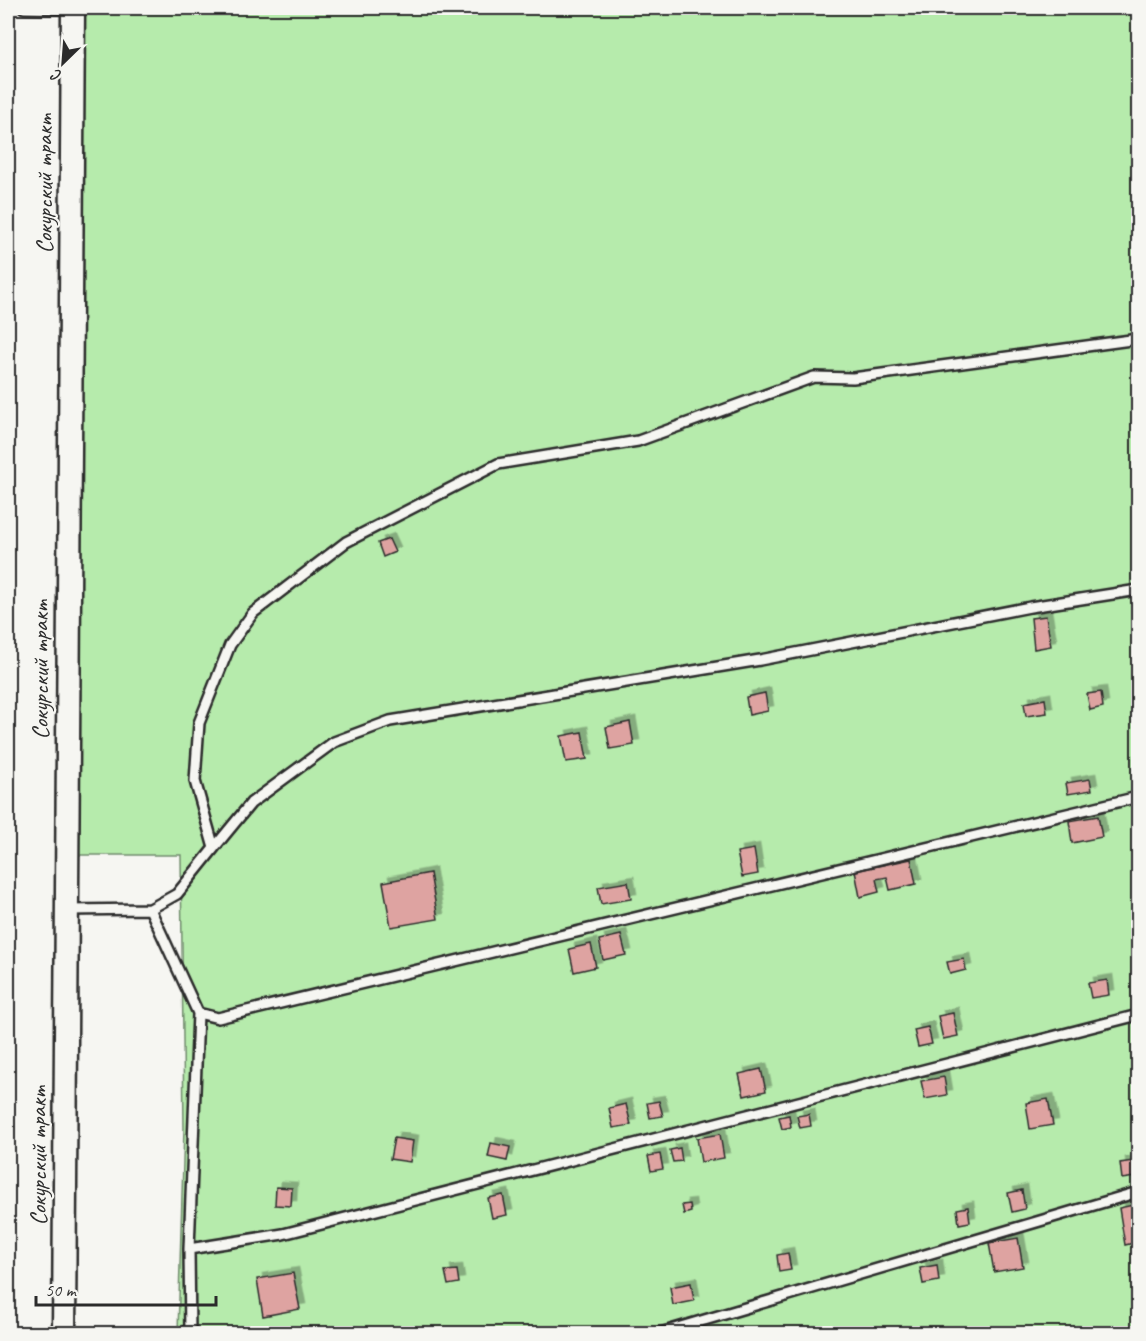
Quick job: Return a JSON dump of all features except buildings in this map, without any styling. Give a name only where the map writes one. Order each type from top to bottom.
[{"type":"street","name":"Сокурский тракт","points":[[64,1334],[73,8]]},
{"type":"lane","points":[[24,8],[73,8]]},
{"type":"lane","points":[[214,848],[195,781],[200,723],[230,645],[253,613],[346,542],[498,464],[638,441],[814,377],[853,378],[1138,339]]},
{"type":"lane","points":[[66,910],[150,909],[177,894],[251,803],[334,742],[390,720],[760,660],[1030,608],[1138,590]]},
{"type":"lane","points":[[198,1013],[218,1017],[1138,797]]},
{"type":"lane","points":[[150,909],[198,1013],[189,1249],[190,1334]]},
{"type":"lane","points":[[189,1249],[283,1234],[1138,1015]]},
{"type":"lane","points":[[657,1334],[1138,1192]]},
{"type":"green space","points":[[73,8],[1138,8],[1138,1333],[178,1333],[184,1128],[181,855],[66,855]]}]
